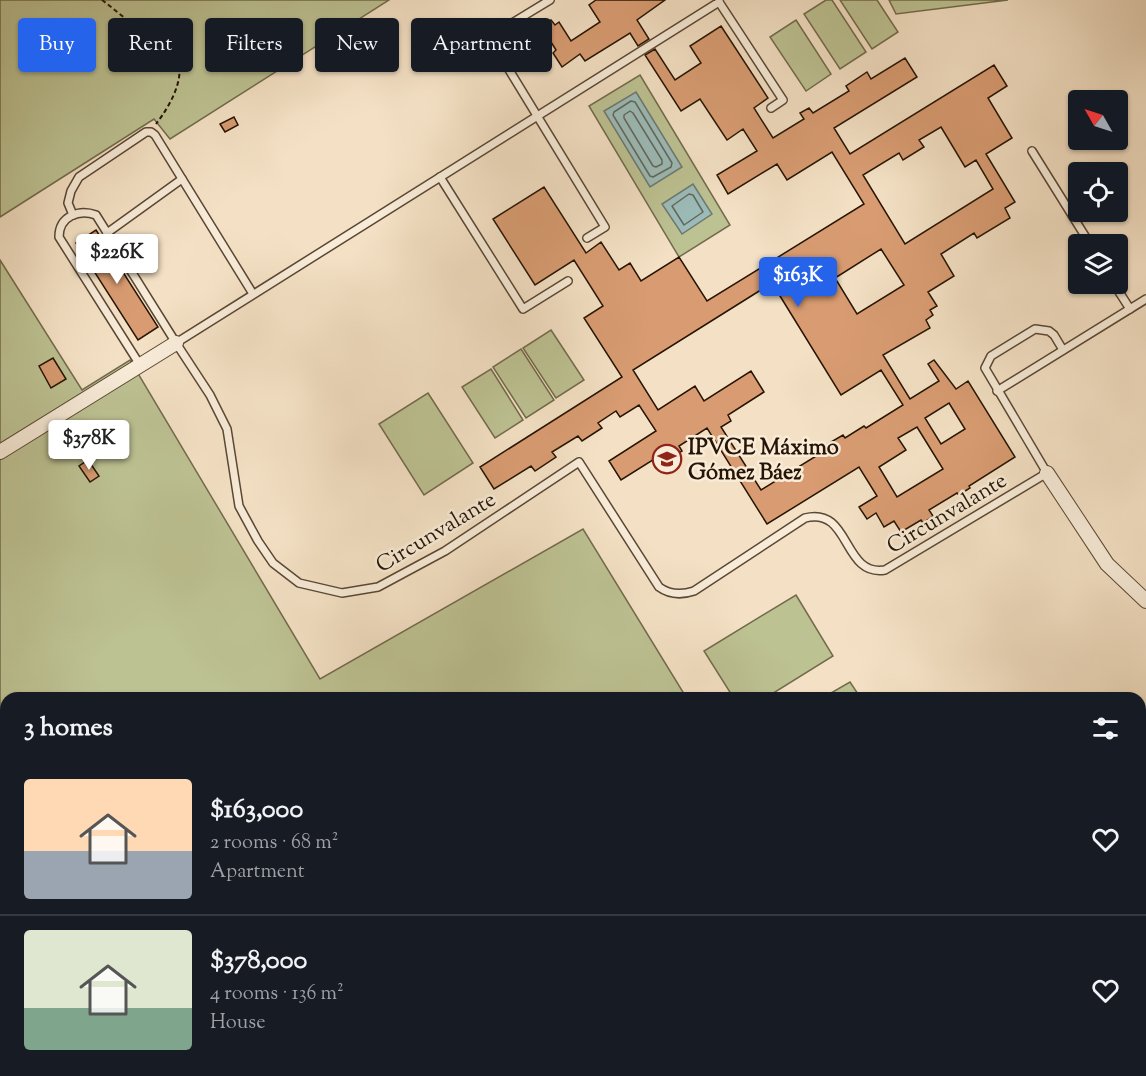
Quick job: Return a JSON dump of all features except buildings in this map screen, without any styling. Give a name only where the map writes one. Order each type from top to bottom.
[{"type":"street","points":[[0,452],[176,343]]},
{"type":"street","points":[[1047,473],[1107,564],[1146,601]]},
{"type":"lane","points":[[550,0],[489,37],[605,227],[587,238]]},
{"type":"lane","points":[[140,365],[59,237],[63,223],[73,215],[84,211],[96,215],[176,343],[719,1],[783,100],[771,108]]},
{"type":"lane","points":[[73,215],[68,203],[71,191],[79,177],[146,132],[151,132],[253,294]]},
{"type":"lane","points":[[1032,151],[1084,234]]},
{"type":"lane","points":[[440,177],[524,309],[568,281]]},
{"type":"lane","points":[[107,232],[182,179]]},
{"type":"lane","points":[[1120,294],[1130,309]]},
{"type":"lane","points":[[997,391],[1146,299]]},
{"type":"lane","points":[[1047,473],[985,368],[991,356],[1035,329],[1048,331],[1054,335],[1063,350]]},
{"type":"lane","name":"Circunvalante","points":[[176,343],[210,395],[227,429],[239,506],[258,541],[273,562],[299,583],[342,593],[378,587],[445,551],[579,462],[659,587],[666,592],[685,594],[694,591],[806,518],[817,515],[828,519],[837,527],[866,568],[876,572],[885,570],[1047,473]]},
{"type":"path","points":[[102,0],[136,26],[167,44],[178,58],[180,75],[177,84],[167,109],[151,132]]},
{"type":"green space","points":[[0,0],[389,0],[361,18],[315,18],[315,47],[303,55],[303,18],[205,18],[205,72],[276,72],[170,139],[154,119],[0,217]]},
{"type":"green space","points":[[826,0],[832,0],[866,52],[840,69],[804,14]]},
{"type":"green space","points":[[840,0],[877,0],[898,32],[872,49]]},
{"type":"green space","points":[[889,0],[1008,0],[896,14]]},
{"type":"green space","points":[[796,20],[831,74],[806,91],[770,37]]},
{"type":"green space","points":[[640,75],[730,225],[679,257],[589,106]]},
{"type":"green space","points":[[0,260],[82,390],[130,360],[320,679],[583,529],[683,692],[0,692]]},
{"type":"green space","points":[[551,330],[584,380],[556,398],[523,348]]},
{"type":"green space","points":[[521,349],[554,400],[526,418],[493,367]]},
{"type":"green space","points":[[491,369],[523,420],[495,438],[462,387]]},
{"type":"green space","points":[[428,393],[473,463],[424,495],[379,424]]},
{"type":"green space","points":[[796,595],[833,656],[775,692],[730,692],[704,651]]},
{"type":"green space","points":[[850,682],[857,692],[833,692]]},
{"type":"water","points":[[636,92],[682,167],[650,187],[604,111]]},
{"type":"water","points":[[693,184],[712,214],[682,234],[662,204]]},
{"type":"place","name":"IPVCE Máximo Gómez Báez","points":[[667,459]]}]
